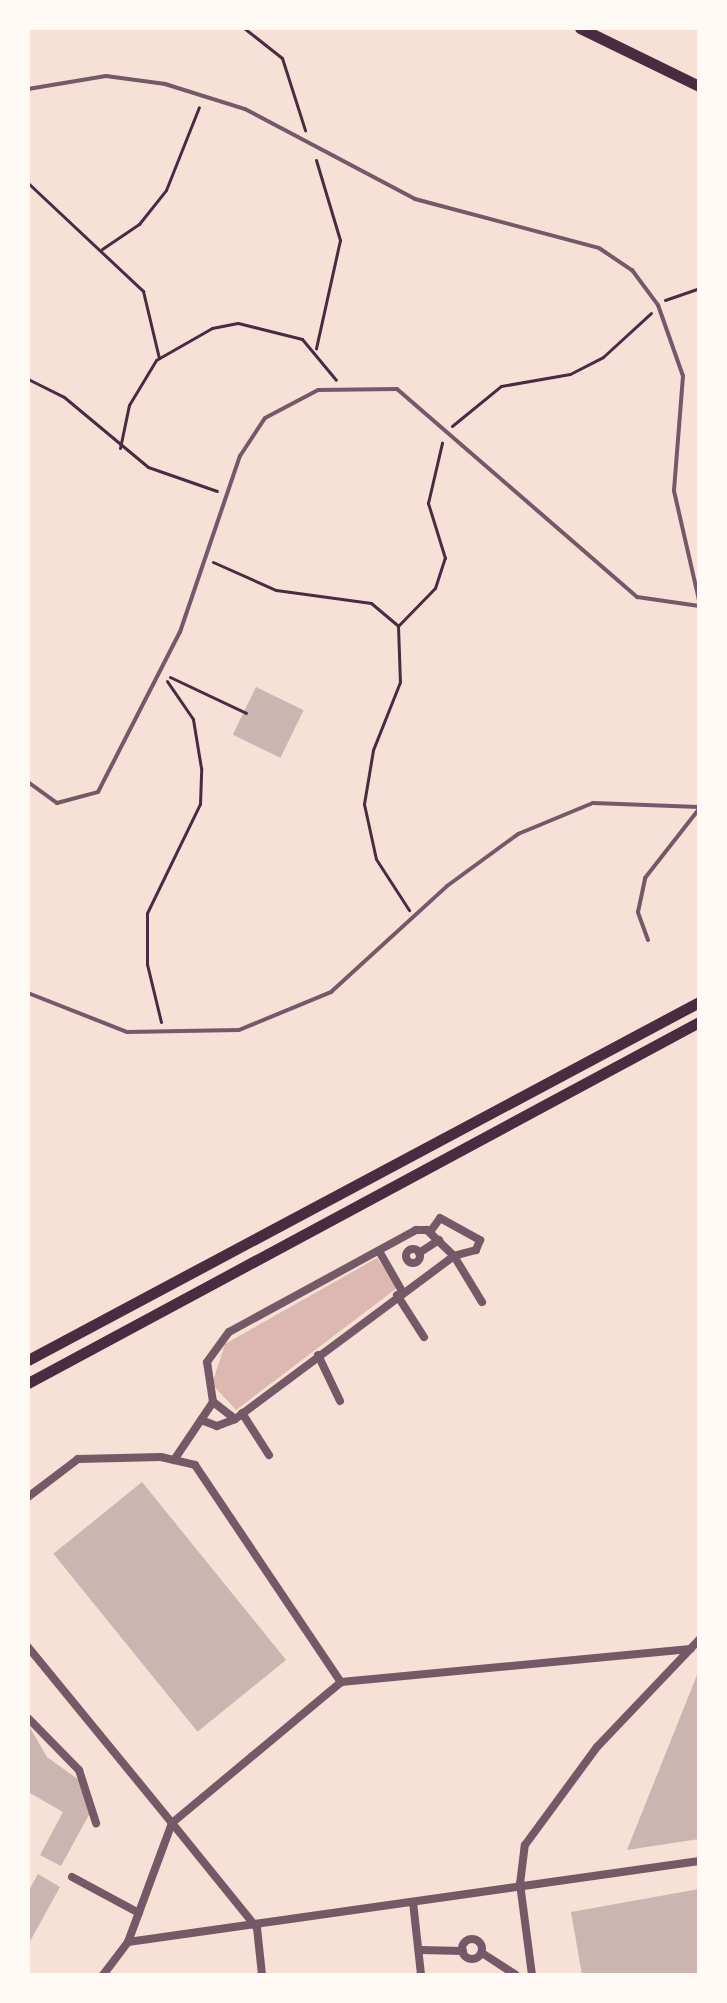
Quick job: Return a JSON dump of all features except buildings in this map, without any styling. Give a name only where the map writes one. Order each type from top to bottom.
[{"type":"main road","points":[[580,28],[699,86]]},
{"type":"main road","points":[[28,1360],[699,1002]]},
{"type":"main road","points":[[28,1383],[699,1022]]},
{"type":"street","points":[[174,1460],[213,1402],[207,1362],[229,1332],[403,1237],[430,1232],[440,1218],[480,1240],[476,1250],[454,1256],[424,1276],[238,1416],[217,1426],[201,1420]]},
{"type":"street","points":[[430,1232],[454,1256],[482,1302]]},
{"type":"street","points":[[403,1237],[414,1251]]},
{"type":"street","points":[[414,1251],[439,1240]]},
{"type":"street","points":[[379,1251],[424,1337]]},
{"type":"street","points":[[411,1262],[414,1251]]},
{"type":"street","points":[[411,1262],[424,1276]]},
{"type":"street","points":[[391,1270],[411,1262]]},
{"type":"street","points":[[318,1355],[340,1401]]},
{"type":"street","points":[[213,1402],[238,1416],[269,1455]]},
{"type":"street","points":[[28,1497],[78,1459],[174,1460],[195,1465],[341,1682]]},
{"type":"street","points":[[532,1975],[520,1884],[525,1845],[554,1801],[699,1640]]},
{"type":"street","points":[[28,1647],[257,1928],[262,1975]]},
{"type":"street","points":[[103,1975],[128,1942],[172,1823],[341,1682],[690,1649]]},
{"type":"street","points":[[28,1718],[79,1770],[96,1823]]},
{"type":"street","points":[[128,1942],[257,1928],[520,1884],[699,1861]]},
{"type":"street","points":[[72,1877],[139,1913]]},
{"type":"street","points":[[413,1902],[421,1975]]},
{"type":"street","points":[[463,1951],[472,1940],[482,1953],[516,1975]]},
{"type":"street","points":[[420,1950],[463,1951],[471,1959],[482,1953]]},
{"type":"lane","points":[[28,89],[106,76],[203,96],[310,143],[415,199],[599,248],[632,270],[658,305],[683,376],[674,491],[699,600]]},
{"type":"lane","points":[[28,782],[57,803],[98,792],[160,672],[207,556],[240,456],[265,418],[339,387],[397,389],[449,430],[637,597],[699,606]]},
{"type":"lane","points":[[28,993],[127,1032],[163,1034],[239,1030],[298,1011],[331,992],[477,862],[568,810],[626,800],[699,808],[639,893],[648,940]]},
{"type":"path","points":[[244,28],[282,58],[335,208],[340,240],[316,348]]},
{"type":"path","points":[[102,249],[139,224],[174,178],[203,96]]},
{"type":"path","points":[[28,183],[102,249],[143,291],[159,358]]},
{"type":"path","points":[[416,916],[376,859],[364,804],[373,750],[400,682],[398,626],[435,588],[445,558],[428,503],[434,462],[449,430],[501,386],[570,374],[603,357],[658,305],[699,288]]},
{"type":"path","points":[[120,448],[129,405],[159,358],[212,328],[238,323],[316,348],[339,387]]},
{"type":"path","points":[[28,379],[64,397],[120,448],[165,475],[228,492]]},
{"type":"path","points":[[207,556],[276,590],[371,603],[398,626]]},
{"type":"path","points":[[160,672],[246,713]]},
{"type":"path","points":[[160,672],[193,719],[201,768],[200,804],[147,913],[147,964],[163,1034]]},
{"type":"path","points":[[699,856],[699,902]]},
{"type":"shaded area","points":[[377,1258],[397,1288],[236,1410],[212,1384],[225,1344]]}]
